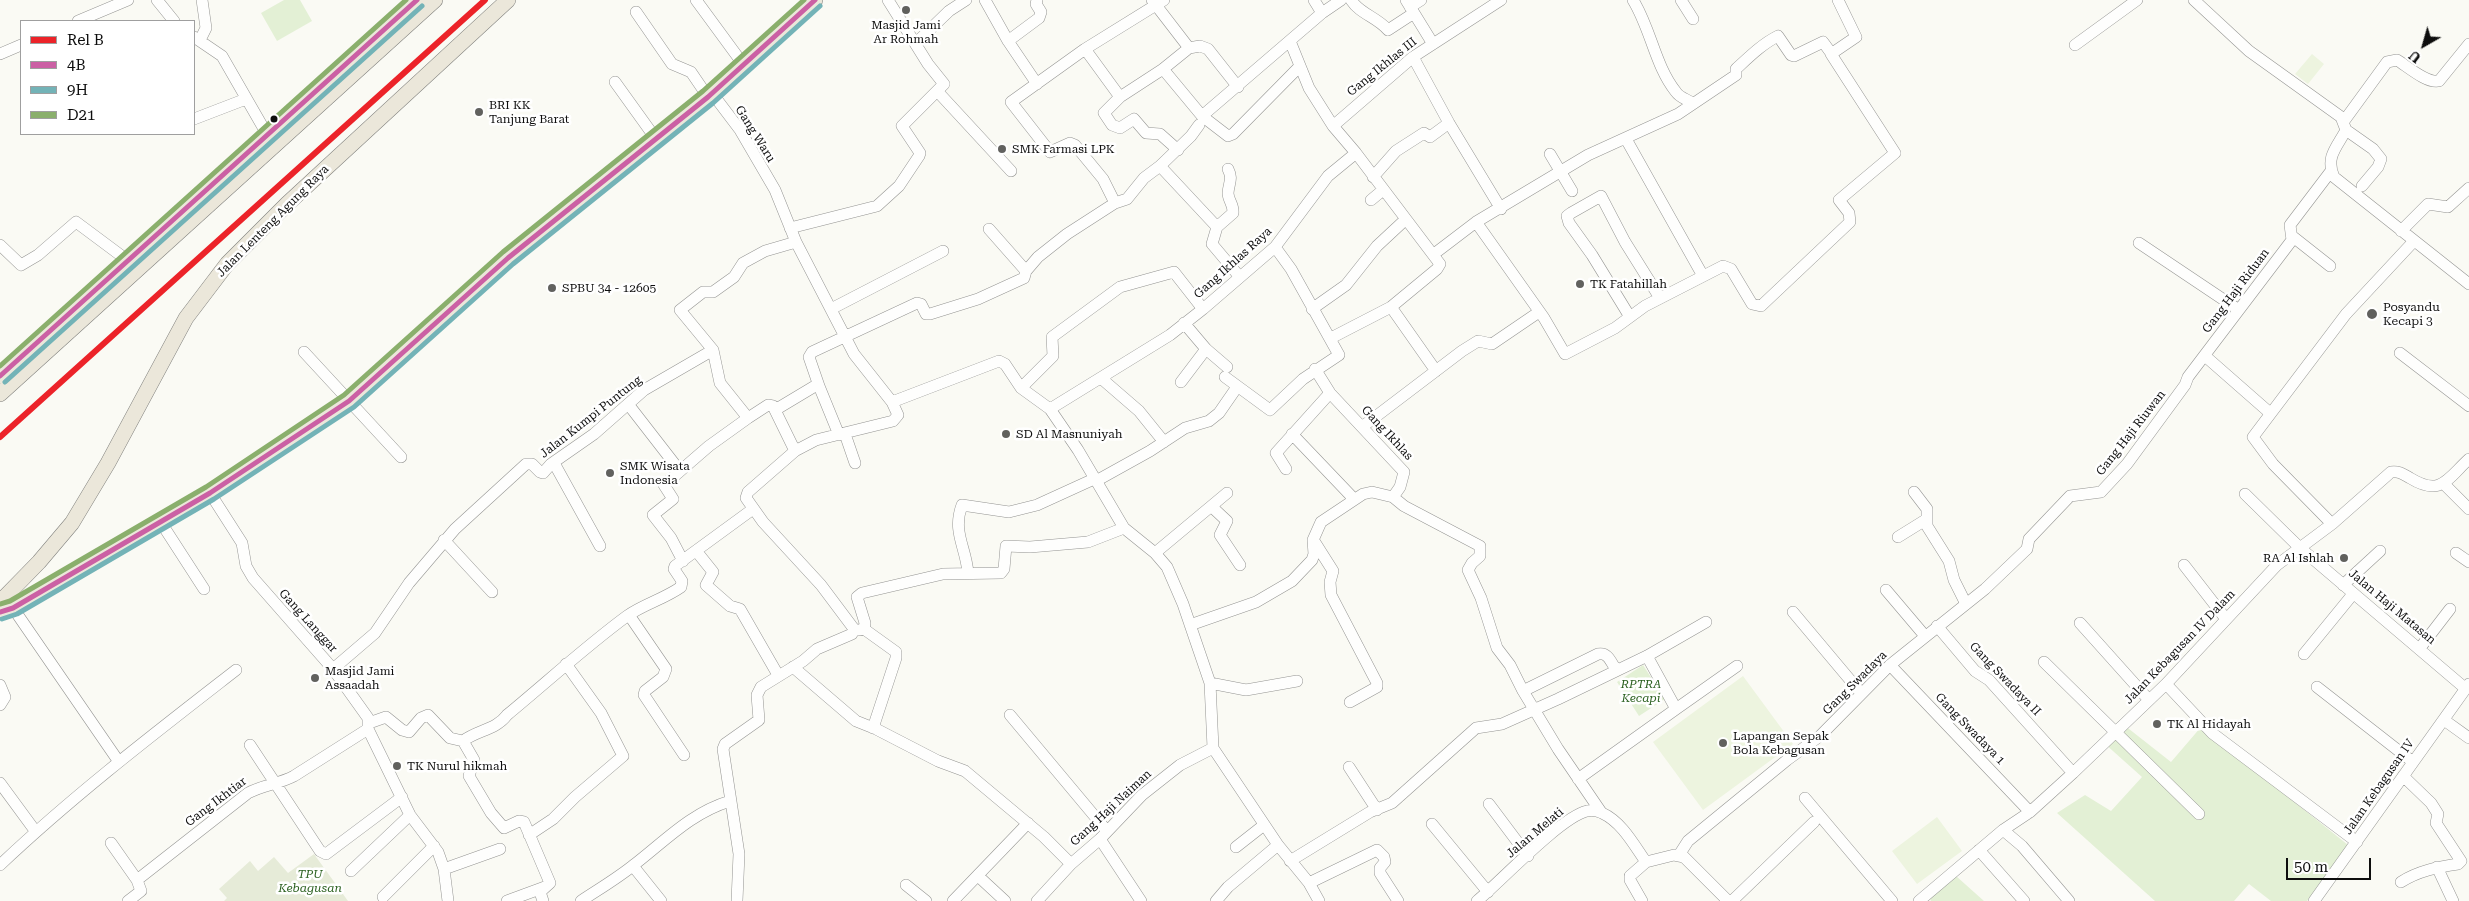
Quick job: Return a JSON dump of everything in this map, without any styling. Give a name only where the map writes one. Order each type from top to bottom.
[{"type":"main road","points":[[0,394],[122,269],[417,0]]},
{"type":"main road","points":[[0,376],[435,0]]},
{"type":"main road","name":"Jalan Lenteng Agung Raya","points":[[4,607],[72,522],[108,463],[186,318],[222,270],[287,204],[508,0]]},
{"type":"main road","points":[[4,607],[210,493],[349,401],[508,258],[710,95],[815,0]]},
{"type":"street","points":[[80,20],[128,0]]},
{"type":"street","points":[[157,0],[173,20]]},
{"type":"street","points":[[202,0],[206,28],[197,38],[222,56],[268,136]]},
{"type":"street","points":[[696,0],[743,64]]},
{"type":"street","points":[[790,228],[877,206],[889,196],[919,156],[920,152],[902,126],[944,84],[928,64],[888,0]]},
{"type":"street","points":[[916,43],[949,11],[966,0]]},
{"type":"street","points":[[985,0],[1008,41],[1037,84]]},
{"type":"street","points":[[1008,41],[1039,18],[1041,12],[1037,0]]},
{"type":"street","points":[[1314,0],[1322,13]]},
{"type":"street","points":[[855,463],[819,386],[809,357],[810,354],[845,339],[916,303],[921,304],[928,315],[978,299],[1024,278],[1026,271],[1038,257],[1067,234],[1115,203],[1126,199],[1144,178],[1178,150],[1200,121],[1267,58],[1341,0]]},
{"type":"street","points":[[1351,0],[1359,11],[1380,20],[1388,30],[1410,7],[1421,0]]},
{"type":"street","name":"Gang Ikhlas III","points":[[1333,126],[1413,57],[1501,0]]},
{"type":"street","points":[[1633,0],[1650,33],[1658,59],[1676,94],[1692,104]]},
{"type":"street","points":[[1640,0],[1650,19]]},
{"type":"street","points":[[1681,0],[1693,19]]},
{"type":"street","points":[[1832,55],[1856,37],[1838,0]]},
{"type":"street","points":[[2075,45],[2137,0]]},
{"type":"street","points":[[2194,0],[2209,16],[2249,51],[2336,112],[2345,125],[2381,158],[2378,167],[2362,186]]},
{"type":"street","points":[[1115,203],[1103,180],[1075,145],[1070,143],[1050,152],[1011,102],[1085,49],[1158,2],[1190,48]]},
{"type":"street","points":[[1410,7],[1433,44]]},
{"type":"street","name":"Gang Waru","points":[[636,12],[672,64],[690,72],[740,130],[751,152],[775,190],[796,242],[845,339],[864,369],[892,402]]},
{"type":"street","points":[[1434,254],[1476,222],[1588,156],[1678,114],[1736,75],[1736,69],[1755,54],[1758,48],[1778,36],[1791,55],[1794,56],[1823,42],[1894,150],[1894,155],[1839,200],[1849,213],[1850,222],[1761,306],[1752,304],[1728,266],[1724,266],[1660,298],[1615,328],[1565,354],[1539,312],[1476,222]]},
{"type":"street","points":[[1290,41],[1309,88],[1333,126],[1356,153],[1440,264],[1437,269],[1390,307],[1331,338]]},
{"type":"street","points":[[2469,44],[2439,81],[2435,82],[2397,60],[2387,62],[2345,125],[2330,158],[2331,171],[2340,184],[2469,284]]},
{"type":"street","points":[[0,54],[20,45]]},
{"type":"street","points":[[1178,150],[1160,134],[1146,134],[1134,119],[1120,128],[1112,125],[1104,113],[1120,97],[1190,48],[1200,46],[1208,49],[1238,87]]},
{"type":"street","points":[[1085,49],[1120,97]]},
{"type":"street","points":[[1413,57],[1449,123],[1501,209]]},
{"type":"street","points":[[2459,57],[2469,64]]},
{"type":"street","points":[[1162,69],[1200,121],[1231,136],[1300,66]]},
{"type":"street","points":[[615,82],[656,139]]},
{"type":"street","points":[[938,92],[1011,171]]},
{"type":"street","points":[[195,119],[246,99]]},
{"type":"street","points":[[1373,177],[1396,151],[1423,133],[1430,138],[1449,123]]},
{"type":"street","points":[[1626,139],[1703,276]]},
{"type":"street","name":"Gang Ikhlas Raya","points":[[1050,409],[1170,335],[1203,309],[1274,247],[1328,176],[1356,153]]},
{"type":"street","points":[[1550,154],[1572,191]]},
{"type":"street","points":[[1160,166],[1217,227]]},
{"type":"street","points":[[1228,169],[1232,179],[1228,194],[1233,210],[1231,216],[1217,227],[1212,244],[1239,276]]},
{"type":"street","name":"Gang Haji Riduan","points":[[2205,356],[2292,240],[2290,225],[2331,171]]},
{"type":"street","points":[[2401,230],[2428,204],[2448,207],[2469,188]]},
{"type":"street","points":[[1371,200],[1383,190]]},
{"type":"street","points":[[1630,317],[1592,255],[1569,223],[1567,216],[1570,213],[1600,196],[1625,242],[1660,298]]},
{"type":"street","points":[[1312,309],[1346,285],[1377,246],[1406,220]]},
{"type":"street","points":[[0,245],[16,263],[21,265],[38,255],[76,222],[122,269]]},
{"type":"street","points":[[988,229],[1026,271]]},
{"type":"street","points":[[2292,236],[2330,266]]},
{"type":"street","points":[[2332,524],[2273,464],[2253,439],[2254,435],[2346,314],[2414,241]]},
{"type":"street","points":[[748,418],[720,383],[713,350],[680,310],[703,292],[713,292],[734,277],[743,263],[765,251],[796,242]]},
{"type":"street","points":[[2139,244],[2239,310]]},
{"type":"street","points":[[1184,323],[1237,387],[1268,409],[1272,409],[1315,369],[1339,356],[1340,354],[1312,309],[1291,269],[1274,247]]},
{"type":"street","points":[[831,309],[944,251]]},
{"type":"street","points":[[1020,388],[1053,356],[1052,337],[1128,283],[1174,272],[1203,309]]},
{"type":"street","points":[[1390,307],[1436,371]]},
{"type":"street","points":[[1362,427],[1476,342],[1492,344],[1539,312]]},
{"type":"street","points":[[1181,382],[1206,349]]},
{"type":"street","name":"Jalan Kumpi Puntung","points":[[333,669],[375,633],[409,583],[444,540],[526,464],[532,464],[541,473],[594,434],[644,390],[713,350]]},
{"type":"street","points":[[304,352],[401,457]]},
{"type":"street","points":[[2400,353],[2469,406]]},
{"type":"street","points":[[2205,356],[2270,413]]},
{"type":"street","name":"Gang Haji Riuwan","points":[[1937,626],[2012,565],[2027,549],[2029,539],[2070,496],[2089,496],[2101,492],[2111,482],[2151,432],[2205,356]]},
{"type":"street","points":[[873,728],[896,658],[896,652],[859,630],[752,509],[746,498],[748,492],[795,451],[816,440],[896,419],[898,415],[892,402],[999,361],[1006,365],[1020,388],[1050,409],[1124,528],[1155,553],[1167,567],[1190,626],[1210,688],[1213,748],[1278,845],[1309,883],[1319,901]]},
{"type":"street","name":"Gang Ikhlas","points":[[1315,369],[1330,393],[1405,474],[1400,487],[1393,497]]},
{"type":"street","points":[[1102,378],[1139,411],[1164,442]]},
{"type":"street","points":[[775,410],[815,386],[819,386]]},
{"type":"street","points":[[968,573],[966,555],[958,533],[962,505],[1009,512],[1037,505],[1095,480],[1164,442],[1185,428],[1209,421],[1219,412],[1237,387]]},
{"type":"street","points":[[1286,469],[1276,453],[1330,393]]},
{"type":"street","points":[[628,404],[680,472]]},
{"type":"street","points":[[682,561],[670,538],[653,514],[673,499],[664,485],[709,446],[768,405],[773,406],[795,451]]},
{"type":"street","points":[[1292,434],[1354,499]]},
{"type":"street","points":[[2469,459],[2443,483],[2469,509]]},
{"type":"street","points":[[554,463],[600,546]]},
{"type":"street","name":"Jalan Kebagusan IV Dalam","points":[[1919,901],[2003,830],[2030,812],[2074,773],[2114,732],[2166,684],[2277,565],[2332,524],[2392,472],[2402,474],[2429,488],[2443,483]]},
{"type":"street","points":[[1190,626],[1256,602],[1292,580],[1312,560],[1314,554],[1313,540],[1321,522],[1354,499],[1372,492],[1393,497],[1404,506],[1480,546],[1481,552],[1468,570],[1481,598],[1497,648],[1510,665],[1534,711],[1578,780],[1601,812],[1611,818],[1626,834],[1646,862]]},
{"type":"street","points":[[1914,492],[1927,509],[1927,526],[1949,561],[1954,580],[1966,604]]},
{"type":"street","name":"Gang Langgar","points":[[210,493],[242,543],[246,566],[253,578],[333,669],[368,726],[410,814],[434,846],[444,869],[448,901]]},
{"type":"street","points":[[1155,553],[1227,493]]},
{"type":"street","name":"Jalan Haji Matasan","points":[[2246,494],[2299,547],[2353,594],[2467,686]]},
{"type":"street","points":[[1212,507],[1227,521],[1220,535],[1240,565]]},
{"type":"street","points":[[463,741],[470,736],[501,723],[507,715],[566,664],[629,615],[669,595],[681,586],[682,581],[674,569],[752,509]]},
{"type":"street","points":[[1898,537],[1927,519]]},
{"type":"street","points":[[160,520],[204,589]]},
{"type":"street","points":[[737,901],[739,854],[723,749],[725,744],[743,730],[757,723],[760,716],[758,690],[817,649],[859,630],[865,623],[857,595],[944,574],[1002,572],[1006,546],[1030,547],[1088,542],[1124,528]]},
{"type":"street","points":[[444,540],[492,592]]},
{"type":"street","points":[[1313,540],[1333,571],[1330,582],[1331,595],[1377,683],[1377,687],[1350,702]]},
{"type":"street","points":[[2343,585],[2380,551]]},
{"type":"street","points":[[697,552],[713,572],[706,585],[730,606],[740,609],[778,675]]},
{"type":"street","points":[[2456,552],[2469,562]]},
{"type":"street","points":[[2184,565],[2226,619]]},
{"type":"street","points":[[1886,590],[1925,636]]},
{"type":"street","points":[[2304,654],[2353,594]]},
{"type":"street","points":[[4,607],[119,762]]},
{"type":"street","points":[[2420,648],[2450,609]]},
{"type":"street","points":[[1793,612],[1861,693]]},
{"type":"street","points":[[629,615],[666,669],[663,677],[645,691],[644,695],[684,755]]},
{"type":"street","points":[[1290,861],[1364,815],[1392,803],[1470,732],[1485,726],[1502,724],[1534,711],[1648,656],[1706,622]]},
{"type":"street","points":[[2080,623],[2149,700]]},
{"type":"street","name":"Gang Swadaya","points":[[1679,855],[1688,841],[1826,730],[1890,665],[1937,626]]},
{"type":"street","name":"Gang Swadaya II","points":[[1937,626],[1975,671],[1989,680],[2074,773]]},
{"type":"street","points":[[1523,691],[1598,654],[1604,653],[1608,656],[1616,670]]},
{"type":"street","points":[[1648,656],[1676,709]]},
{"type":"street","points":[[2044,662],[2199,814]]},
{"type":"street","points":[[529,835],[553,819],[575,797],[624,756],[601,713],[566,664]]},
{"type":"street","name":"Gang Swadaya 1","points":[[1890,665],[2030,812]]},
{"type":"street","points":[[1578,780],[1737,666]]},
{"type":"street","points":[[793,667],[856,721],[965,772],[1028,823],[1071,864]]},
{"type":"street","points":[[0,865],[119,762],[236,670]]},
{"type":"street","points":[[1210,688],[1246,690],[1297,682]]},
{"type":"street","points":[[2166,684],[2212,733],[2357,842]]},
{"type":"street","points":[[0,685],[5,696],[0,705]]},
{"type":"street","name":"Jalan Kebagusan IV","points":[[2314,901],[2467,686]]},
{"type":"street","points":[[2316,687],[2413,762]]},
{"type":"street","points":[[368,726],[386,717],[402,730],[409,732],[421,718],[428,714],[450,738],[463,741],[474,760],[469,776],[491,813],[504,828],[522,820],[550,884],[507,901]]},
{"type":"street","points":[[1010,715],[1104,835],[1141,901]]},
{"type":"street","points":[[2444,720],[2469,738]]},
{"type":"street","name":"Gang Ikhtiar","points":[[137,880],[248,793],[264,785],[276,783],[294,776],[368,726]]},
{"type":"street","points":[[250,745],[320,851],[326,854],[402,797]]},
{"type":"street","name":"Gang Haji Naiman","points":[[1037,901],[1071,864],[1104,835],[1142,795],[1166,775],[1213,748]]},
{"type":"street","points":[[1349,767],[1377,810]]},
{"type":"street","points":[[2401,882],[2410,876],[2437,867],[2458,864],[2461,861],[2436,823],[2438,814],[2431,803],[2403,776]]},
{"type":"street","points":[[0,783],[36,832]]},
{"type":"street","points":[[1805,798],[1892,901]]},
{"type":"street","points":[[581,901],[633,866],[660,842],[691,819],[704,811],[730,801]]},
{"type":"street","points":[[1489,804],[1528,856]]},
{"type":"street","name":"Jalan Melati","points":[[1477,901],[1547,837],[1578,815],[1589,810],[1601,812]]},
{"type":"street","points":[[351,871],[410,814]]},
{"type":"street","points":[[1642,901],[1630,880],[1630,876],[1646,862],[1679,855],[1688,860],[1730,901],[1814,822]]},
{"type":"street","points":[[953,901],[1028,823]]},
{"type":"street","points":[[1432,824],[1488,892]]},
{"type":"street","points":[[1236,847],[1264,825]]},
{"type":"street","points":[[2003,830],[2028,852],[2069,901]]},
{"type":"street","points":[[111,843],[137,880],[141,892],[128,901]]},
{"type":"street","points":[[1216,901],[1228,887],[1278,845]]},
{"type":"street","points":[[383,897],[434,846]]},
{"type":"street","points":[[444,869],[500,850]]},
{"type":"street","points":[[1309,883],[1377,850],[1384,857],[1385,862],[1380,868],[1380,873],[1398,901]]},
{"type":"street","points":[[1979,850],[2024,901]]},
{"type":"street","points":[[633,866],[657,900]]},
{"type":"street","points":[[2437,867],[2453,901]]},
{"type":"street","points":[[978,876],[1005,901]]},
{"type":"street","points":[[906,885],[926,901]]},
{"type":"street","points":[[544,901],[540,895],[545,887]]},
{"type":"green space","points":[[284,0],[300,0],[312,21],[277,41],[261,13]]},
{"type":"green space","points":[[2312,54],[2324,64],[2308,84],[2295,74]]},
{"type":"green space","name":"RPTRA Kecapi","points":[[1643,665],[1665,699],[1639,716],[1617,682]]},
{"type":"green space","name":"Lapangan Sepak Bola Kebagusan","points":[[1743,676],[1793,744],[1703,810],[1653,742]]},
{"type":"green space","points":[[2124,725],[2171,762],[2201,727],[2348,845],[2307,901],[2271,901],[2249,884],[2234,901],[2155,901],[2057,813],[2085,795],[2111,811],[2142,777],[2104,743]]},
{"type":"green space","points":[[1937,817],[1962,851],[1917,884],[1892,851]]},
{"type":"green space","name":"TPU Kebagusan","points":[[314,854],[348,901],[224,901],[227,898],[219,889],[250,861],[258,871],[274,857],[288,873]]},
{"type":"green space","points":[[1956,876],[1984,901],[1931,901],[1929,896]]},
{"type":"rail line","name":"B","points":[[0,437],[485,0]]},
{"type":"transit line","name":"D21","points":[[0,366],[406,0]]},
{"type":"transit line","name":"4B","points":[[0,376],[417,0]]},
{"type":"transit line","name":"D21","points":[[0,604],[10,601],[206,487],[344,395],[503,252],[703,91],[804,0]]},
{"type":"transit line","name":"4B","points":[[0,612],[13,608],[210,493],[349,401],[508,258],[708,97],[815,0]]},
{"type":"transit line","name":"9H","points":[[5,382],[422,6]]},
{"type":"transit line","name":"9H","points":[[2,619],[17,614],[214,499],[354,407],[513,264],[713,103],[820,6]]},
{"type":"place","name":"Masjid Jami Ar Rohmah","points":[[906,10]]},
{"type":"place","name":"BRI KK Tanjung Barat","points":[[479,112]]},
{"type":"place","name":"SMK Farmasi LPK","points":[[1002,149]]},
{"type":"place","name":"TK Fatahillah","points":[[1580,284]]},
{"type":"place","name":"SPBU 34 - 12605","points":[[552,288]]},
{"type":"place","name":"Posyandu Kecapi 3","points":[[2372,314]]},
{"type":"place","name":"SD Al Masnuniyah","points":[[1006,434]]},
{"type":"place","name":"SMK Wisata Indonesia","points":[[610,473]]},
{"type":"place","name":"RA Al Ishlah","points":[[2344,558]]},
{"type":"place","name":"Masjid Jami Assaadah","points":[[315,678]]},
{"type":"place","name":"TK Al Hidayah","points":[[2157,724]]},
{"type":"place","name":"Lapangan Sepak Bola Kebagusan","points":[[1723,743]]},
{"type":"place","name":"TK Nurul hikmah","points":[[397,766]]}]
